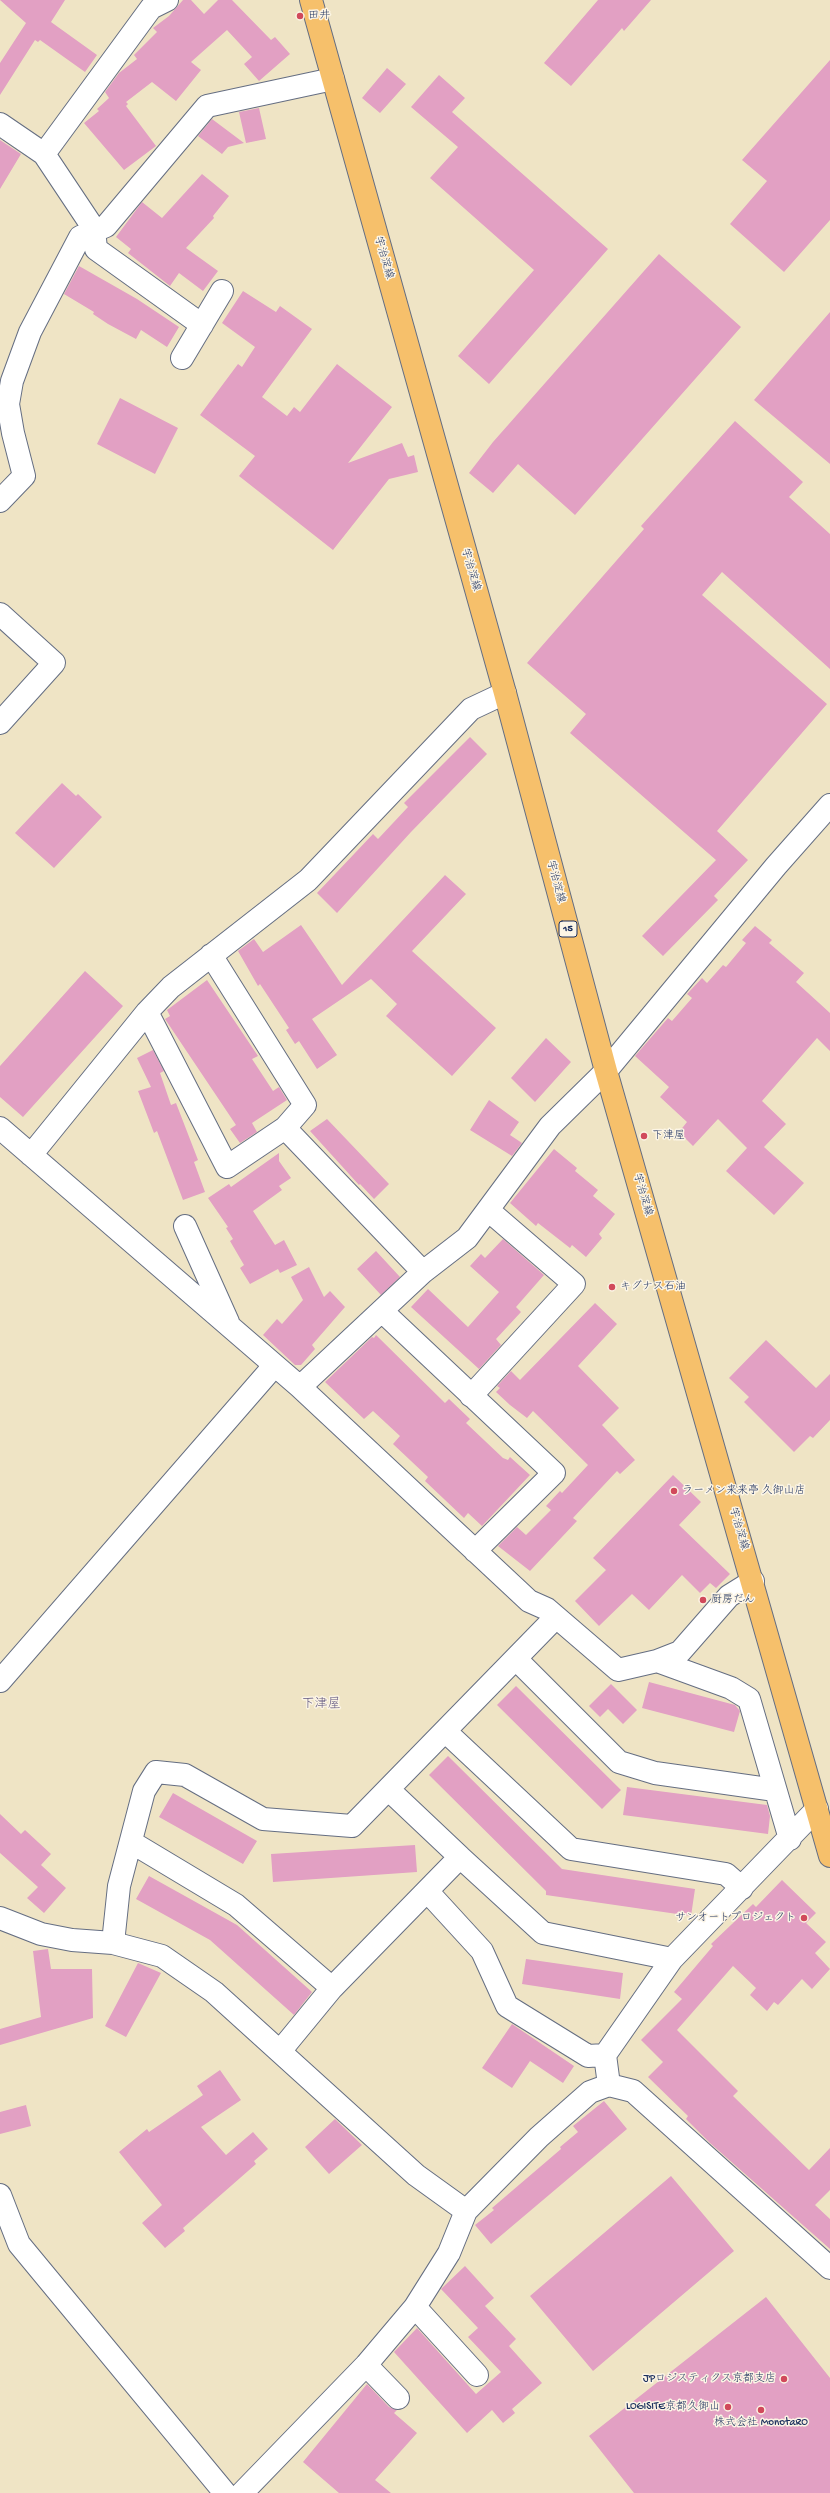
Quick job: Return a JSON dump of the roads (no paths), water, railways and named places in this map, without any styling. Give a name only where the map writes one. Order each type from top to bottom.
[{"type":"main road","name":"宇治淀線","points":[[311,0],[505,693],[606,1072],[753,1581],[830,1856]]},
{"type":"street","points":[[44,154],[151,8],[167,0]]},
{"type":"street","points":[[0,501],[24,476],[13,433],[8,404],[12,381],[30,332],[80,237],[94,229],[106,226],[207,106],[333,79]]},
{"type":"street","points":[[0,124],[44,154],[94,229],[96,249],[202,325]]},
{"type":"street","points":[[182,358],[222,290]]},
{"type":"street","points":[[0,614],[54,663],[0,723]]},
{"type":"street","points":[[31,1155],[147,1012],[171,987],[308,880],[471,709],[505,693]]},
{"type":"street","points":[[300,1387],[383,1312],[423,1272],[467,1238],[550,1126],[606,1072],[776,866],[830,805]]},
{"type":"street","points":[[147,1012],[227,1167],[285,1128],[305,1105],[211,955]]},
{"type":"street","points":[[0,1128],[300,1387],[529,1601],[547,1609],[618,1670],[657,1661],[680,1652],[729,1596],[753,1581]]},
{"type":"street","points":[[285,1128],[423,1272]]},
{"type":"street","points":[[471,1396],[574,1284],[488,1210]]},
{"type":"street","points":[[186,1226],[230,1326]]},
{"type":"street","points":[[383,1312],[554,1473],[475,1551]]},
{"type":"street","points":[[0,1681],[274,1366]]},
{"type":"street","points":[[113,1943],[119,1886],[144,1791],[156,1772],[185,1775],[263,1819],[352,1826],[516,1659],[556,1616]]},
{"type":"street","points":[[516,1659],[619,1762],[655,1773],[775,1790]]},
{"type":"street","points":[[657,1661],[731,1688],[749,1699],[790,1839]]},
{"type":"street","points":[[445,1731],[572,1850],[726,1874],[742,1888]]},
{"type":"street","points":[[388,1789],[543,1933],[672,1959]]},
{"type":"street","points":[[609,2085],[605,2055],[672,1959],[790,1839],[817,1809]]},
{"type":"street","points":[[131,1842],[236,1905],[332,1988]]},
{"type":"street","points":[[281,2050],[332,1988],[460,1857]]},
{"type":"street","points":[[427,1891],[482,1952],[507,2006],[588,2056],[605,2055]]},
{"type":"street","points":[[0,1918],[41,1934],[72,1940],[113,1943],[162,1956],[214,1992],[281,2050],[416,2175],[466,2211]]},
{"type":"street","points":[[242,2493],[366,2365],[415,2307],[449,2253],[466,2211],[539,2137],[590,2092],[609,2085],[633,2091],[830,2268]]},
{"type":"street","points":[[0,2195],[19,2244],[225,2493]]},
{"type":"street","points":[[415,2307],[477,2375]]},
{"type":"street","points":[[366,2365],[398,2398]]},
{"type":"place","name":"田井","points":[[300,16]]},
{"type":"place","name":"下津屋","points":[[644,1136]]},
{"type":"place","name":"キグナス石油","points":[[612,1287]]},
{"type":"place","name":"ラーメン来来亭 久御山店","points":[[674,1491]]},
{"type":"place","name":"厨房だん","points":[[703,1600]]},
{"type":"place","name":"サンオートプロジェクト","points":[[804,1918]]},
{"type":"place","name":"JPロジスティクス京都支店","points":[[784,2379]]},
{"type":"place","name":"LOGISITE京都久御山","points":[[728,2407]]},
{"type":"place","name":"株式会社 MonotaRO","points":[[761,2410]]},
{"type":"district","name":"下津屋","points":[[321,1705]]}]
